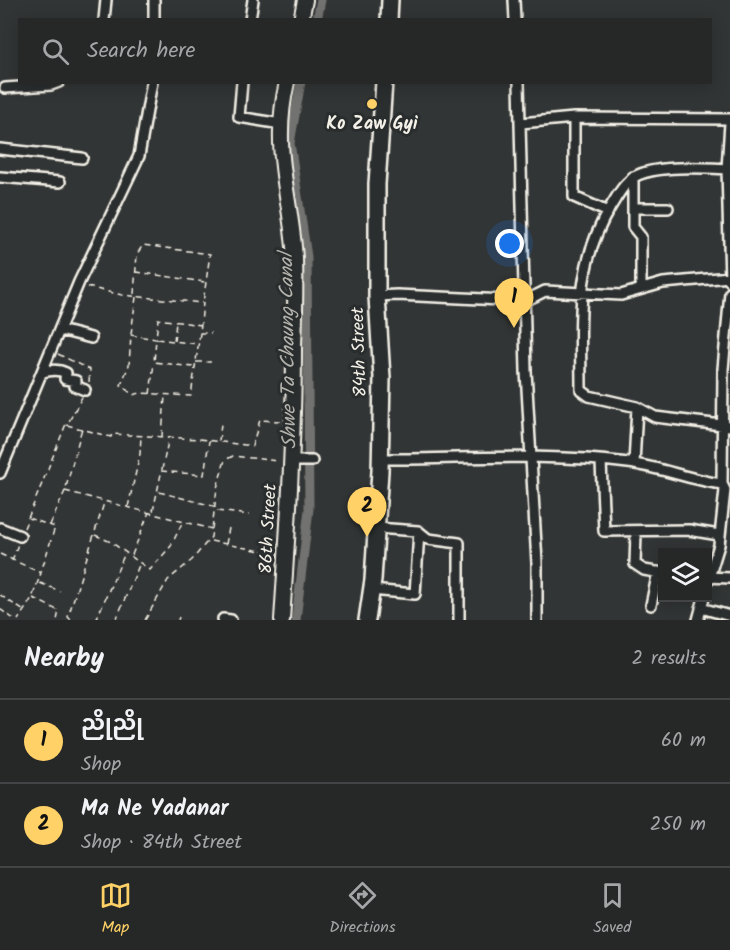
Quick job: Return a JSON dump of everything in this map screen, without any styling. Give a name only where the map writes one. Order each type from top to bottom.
[{"type":"main road","points":[[301,18],[305,0]]},
{"type":"main road","points":[[389,18],[390,0]]},
{"type":"main road","name":"86th Street","points":[[282,620],[286,556],[299,461],[292,422],[295,258],[281,167],[281,124],[287,84]]},
{"type":"main road","name":"84th Street","points":[[367,620],[381,459],[382,378],[377,296],[377,184],[384,84]]},
{"type":"street","points":[[104,18],[106,0]]},
{"type":"street","points":[[154,0],[154,18]]},
{"type":"street","points":[[250,18],[253,0]]},
{"type":"street","points":[[514,0],[515,18]]},
{"type":"street","points":[[5,88],[41,84]]},
{"type":"street","points":[[0,472],[79,282],[140,156],[152,84]]},
{"type":"street","points":[[242,84],[239,117],[281,124]]},
{"type":"street","points":[[519,84],[530,458],[537,563],[537,620]]},
{"type":"street","points":[[521,123],[574,118],[730,121],[728,169],[730,292],[723,359],[726,488],[719,540],[712,565]]},
{"type":"street","points":[[574,118],[574,197],[608,212]]},
{"type":"street","points":[[0,149],[82,158]]},
{"type":"street","points":[[726,426],[655,417],[637,407],[589,396],[581,390],[580,292],[591,249],[608,212],[633,177],[654,171],[728,169]]},
{"type":"street","points":[[0,177],[60,182]]},
{"type":"street","points":[[633,177],[633,227],[641,237],[641,289]]},
{"type":"street","points":[[633,208],[668,208]]},
{"type":"street","points":[[377,296],[525,301],[545,291],[621,295],[687,280],[730,278]]},
{"type":"street","points":[[60,330],[91,338]]},
{"type":"street","points":[[42,372],[62,371],[66,373],[65,379],[76,381],[75,386],[85,390]]},
{"type":"street","points":[[634,464],[637,407]]},
{"type":"street","points":[[381,459],[530,458],[634,464],[726,488]]},
{"type":"street","points":[[601,462],[602,529],[608,533],[689,530],[730,546]]},
{"type":"street","points":[[0,528],[20,536]]},
{"type":"street","points":[[376,528],[419,532],[428,539],[459,543],[459,620]]},
{"type":"street","points":[[371,590],[415,594],[419,532]]},
{"type":"street","points":[[636,533],[635,564],[641,569],[658,572]]},
{"type":"street","points":[[712,579],[730,578]]},
{"type":"street","points":[[651,604],[658,579]]},
{"type":"street","points":[[698,620],[703,602]]},
{"type":"street","points":[[701,608],[730,616]]},
{"type":"path","points":[[141,245],[208,254],[210,258],[207,283],[190,396],[133,395],[121,385],[129,365],[135,271],[141,245]]},
{"type":"path","points":[[135,271],[207,283]]},
{"type":"path","points":[[79,282],[104,292],[203,303]]},
{"type":"path","points":[[150,394],[159,319],[201,325]]},
{"type":"path","points":[[174,340],[176,321]]},
{"type":"path","points":[[200,333],[211,333]]},
{"type":"path","points":[[131,335],[199,344]]},
{"type":"path","points":[[12,561],[20,536],[67,423],[92,375],[90,370],[52,351]]},
{"type":"path","points":[[154,362],[194,368]]},
{"type":"path","points":[[195,362],[211,362]]},
{"type":"path","points":[[162,436],[165,395]]},
{"type":"path","points":[[67,423],[77,429],[79,426],[111,437],[112,434],[162,436],[252,446],[260,420],[292,422]]},
{"type":"path","points":[[219,441],[221,424]]},
{"type":"path","points":[[50,525],[65,491],[78,452],[82,428]]},
{"type":"path","points":[[128,507],[140,454],[141,435]]},
{"type":"path","points":[[131,556],[158,491],[169,437]]},
{"type":"path","points":[[161,471],[204,474],[209,440]]},
{"type":"path","points":[[145,620],[168,580],[210,540],[217,507],[222,463],[228,457],[299,461]]},
{"type":"path","points":[[65,491],[213,529]]},
{"type":"path","points":[[158,491],[217,507]]},
{"type":"path","points":[[71,620],[68,617],[104,502]]},
{"type":"path","points":[[216,511],[249,515]]},
{"type":"path","points":[[0,609],[17,620],[25,612],[39,582],[55,527],[28,518]]},
{"type":"path","points":[[95,535],[126,552],[150,570],[171,546],[184,520]]},
{"type":"path","points":[[226,544],[229,528]]},
{"type":"path","points":[[210,540],[286,556]]},
{"type":"path","points":[[96,620],[126,552]]},
{"type":"path","points":[[0,555],[41,573]]},
{"type":"path","points":[[116,620],[140,563]]},
{"type":"path","points":[[39,582],[60,591]]},
{"type":"path","points":[[0,595],[25,612]]},
{"type":"path","points":[[32,598],[59,610],[57,620]]},
{"type":"waterway","name":"Shwe Ta Chaung Canal","points":[[317,18],[321,0]]},
{"type":"waterway","name":"Shwe Ta Chaung Canal","points":[[296,620],[309,509],[307,257],[290,143],[301,84]]},
{"type":"place","name":"Ko Zaw Gyi","points":[[372,104]]},
{"type":"place","name":"ညိုညို","points":[[514,328]]},
{"type":"place","name":"Ma Ne Yadanar","points":[[367,537]]}]
